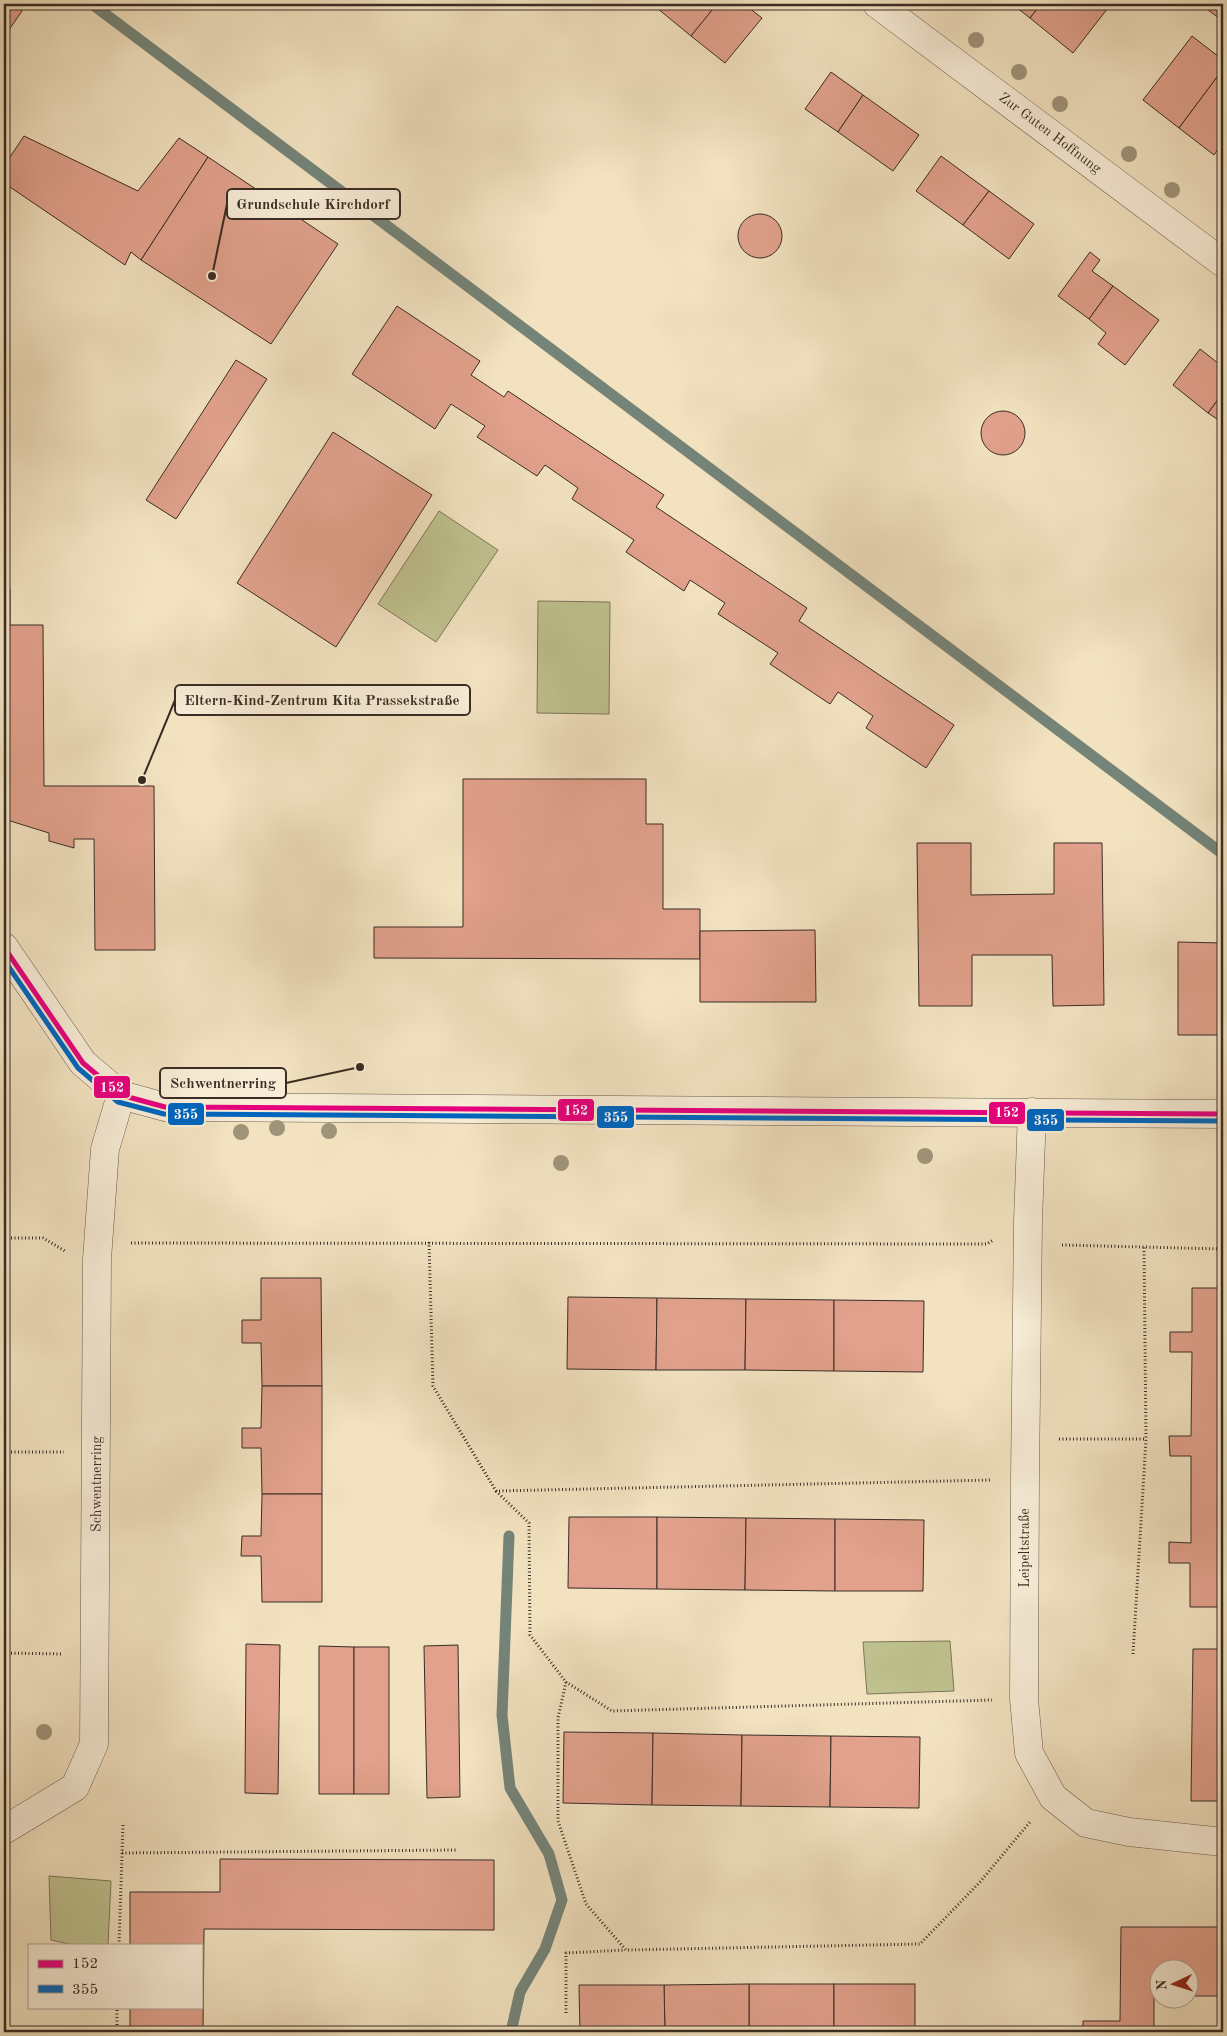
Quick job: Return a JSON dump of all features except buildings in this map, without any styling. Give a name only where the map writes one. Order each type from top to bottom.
[{"type":"street","name":"Zur Guten Hoffnung","points":[[877,4],[1223,263]]},
{"type":"street","points":[[4,947],[83,1063],[121,1096],[165,1107],[1223,1114]]},
{"type":"street","name":"Schwentnerring","points":[[4,1830],[75,1787],[94,1744],[97,1259],[105,1149],[121,1096]]},
{"type":"street","name":"Leipeltstraße","points":[[1032,1112],[1028,1221],[1024,1700],[1030,1753],[1053,1797],[1086,1823],[1129,1832],[1223,1842]]},
{"type":"path","points":[[130,1243],[987,1244],[1028,1221],[1062,1245],[1223,1249]]},
{"type":"path","points":[[4,1238],[43,1238],[72,1255]]},
{"type":"path","points":[[429,1242],[433,1386],[496,1490],[529,1523],[530,1635],[566,1682],[612,1711],[1024,1700]]},
{"type":"path","points":[[1132,1654],[1146,1439],[1144,1247]]},
{"type":"path","points":[[1026,1438],[1146,1439]]},
{"type":"path","points":[[4,1452],[97,1451]]},
{"type":"path","points":[[496,1490],[1025,1479]]},
{"type":"path","points":[[4,1653],[96,1654]]},
{"type":"path","points":[[566,1682],[558,1718],[558,1821],[586,1904],[626,1950]]},
{"type":"path","points":[[566,2013],[566,1953],[920,1944],[980,1882],[1053,1797]]},
{"type":"path","points":[[119,1944],[122,1825]]},
{"type":"path","points":[[122,1853],[456,1850]]},
{"type":"path","points":[[117,2032],[118,2008]]},
{"type":"green space","points":[[439,511],[498,550],[436,642],[378,604]]},
{"type":"green space","points":[[538,601],[610,602],[609,714],[537,713]]},
{"type":"green space","points":[[950,1641],[954,1691],[867,1694],[863,1642]]},
{"type":"green space","points":[[49,1876],[111,1881],[108,1944],[69,1944],[51,1940]]},
{"type":"waterway","points":[[92,4],[1223,854]]},
{"type":"waterway","points":[[509,1536],[502,1715],[510,1788],[549,1854],[562,1900],[545,1949],[520,1992],[511,2032]]},
{"type":"transit line","name":"152","points":[[4,947],[83,1063],[121,1095],[165,1107],[1223,1114]]},
{"type":"transit line","name":"355","points":[[4,960],[78,1068],[118,1102],[164,1114],[1223,1121]]},
{"type":"place","name":"Grundschule Kirchdorf","points":[[212,276]]},
{"type":"place","name":"Eltern-Kind-Zentrum Kita Prassekstraße","points":[[142,780]]},
{"type":"place","name":"Schwentnerring","points":[[360,1067]]}]
